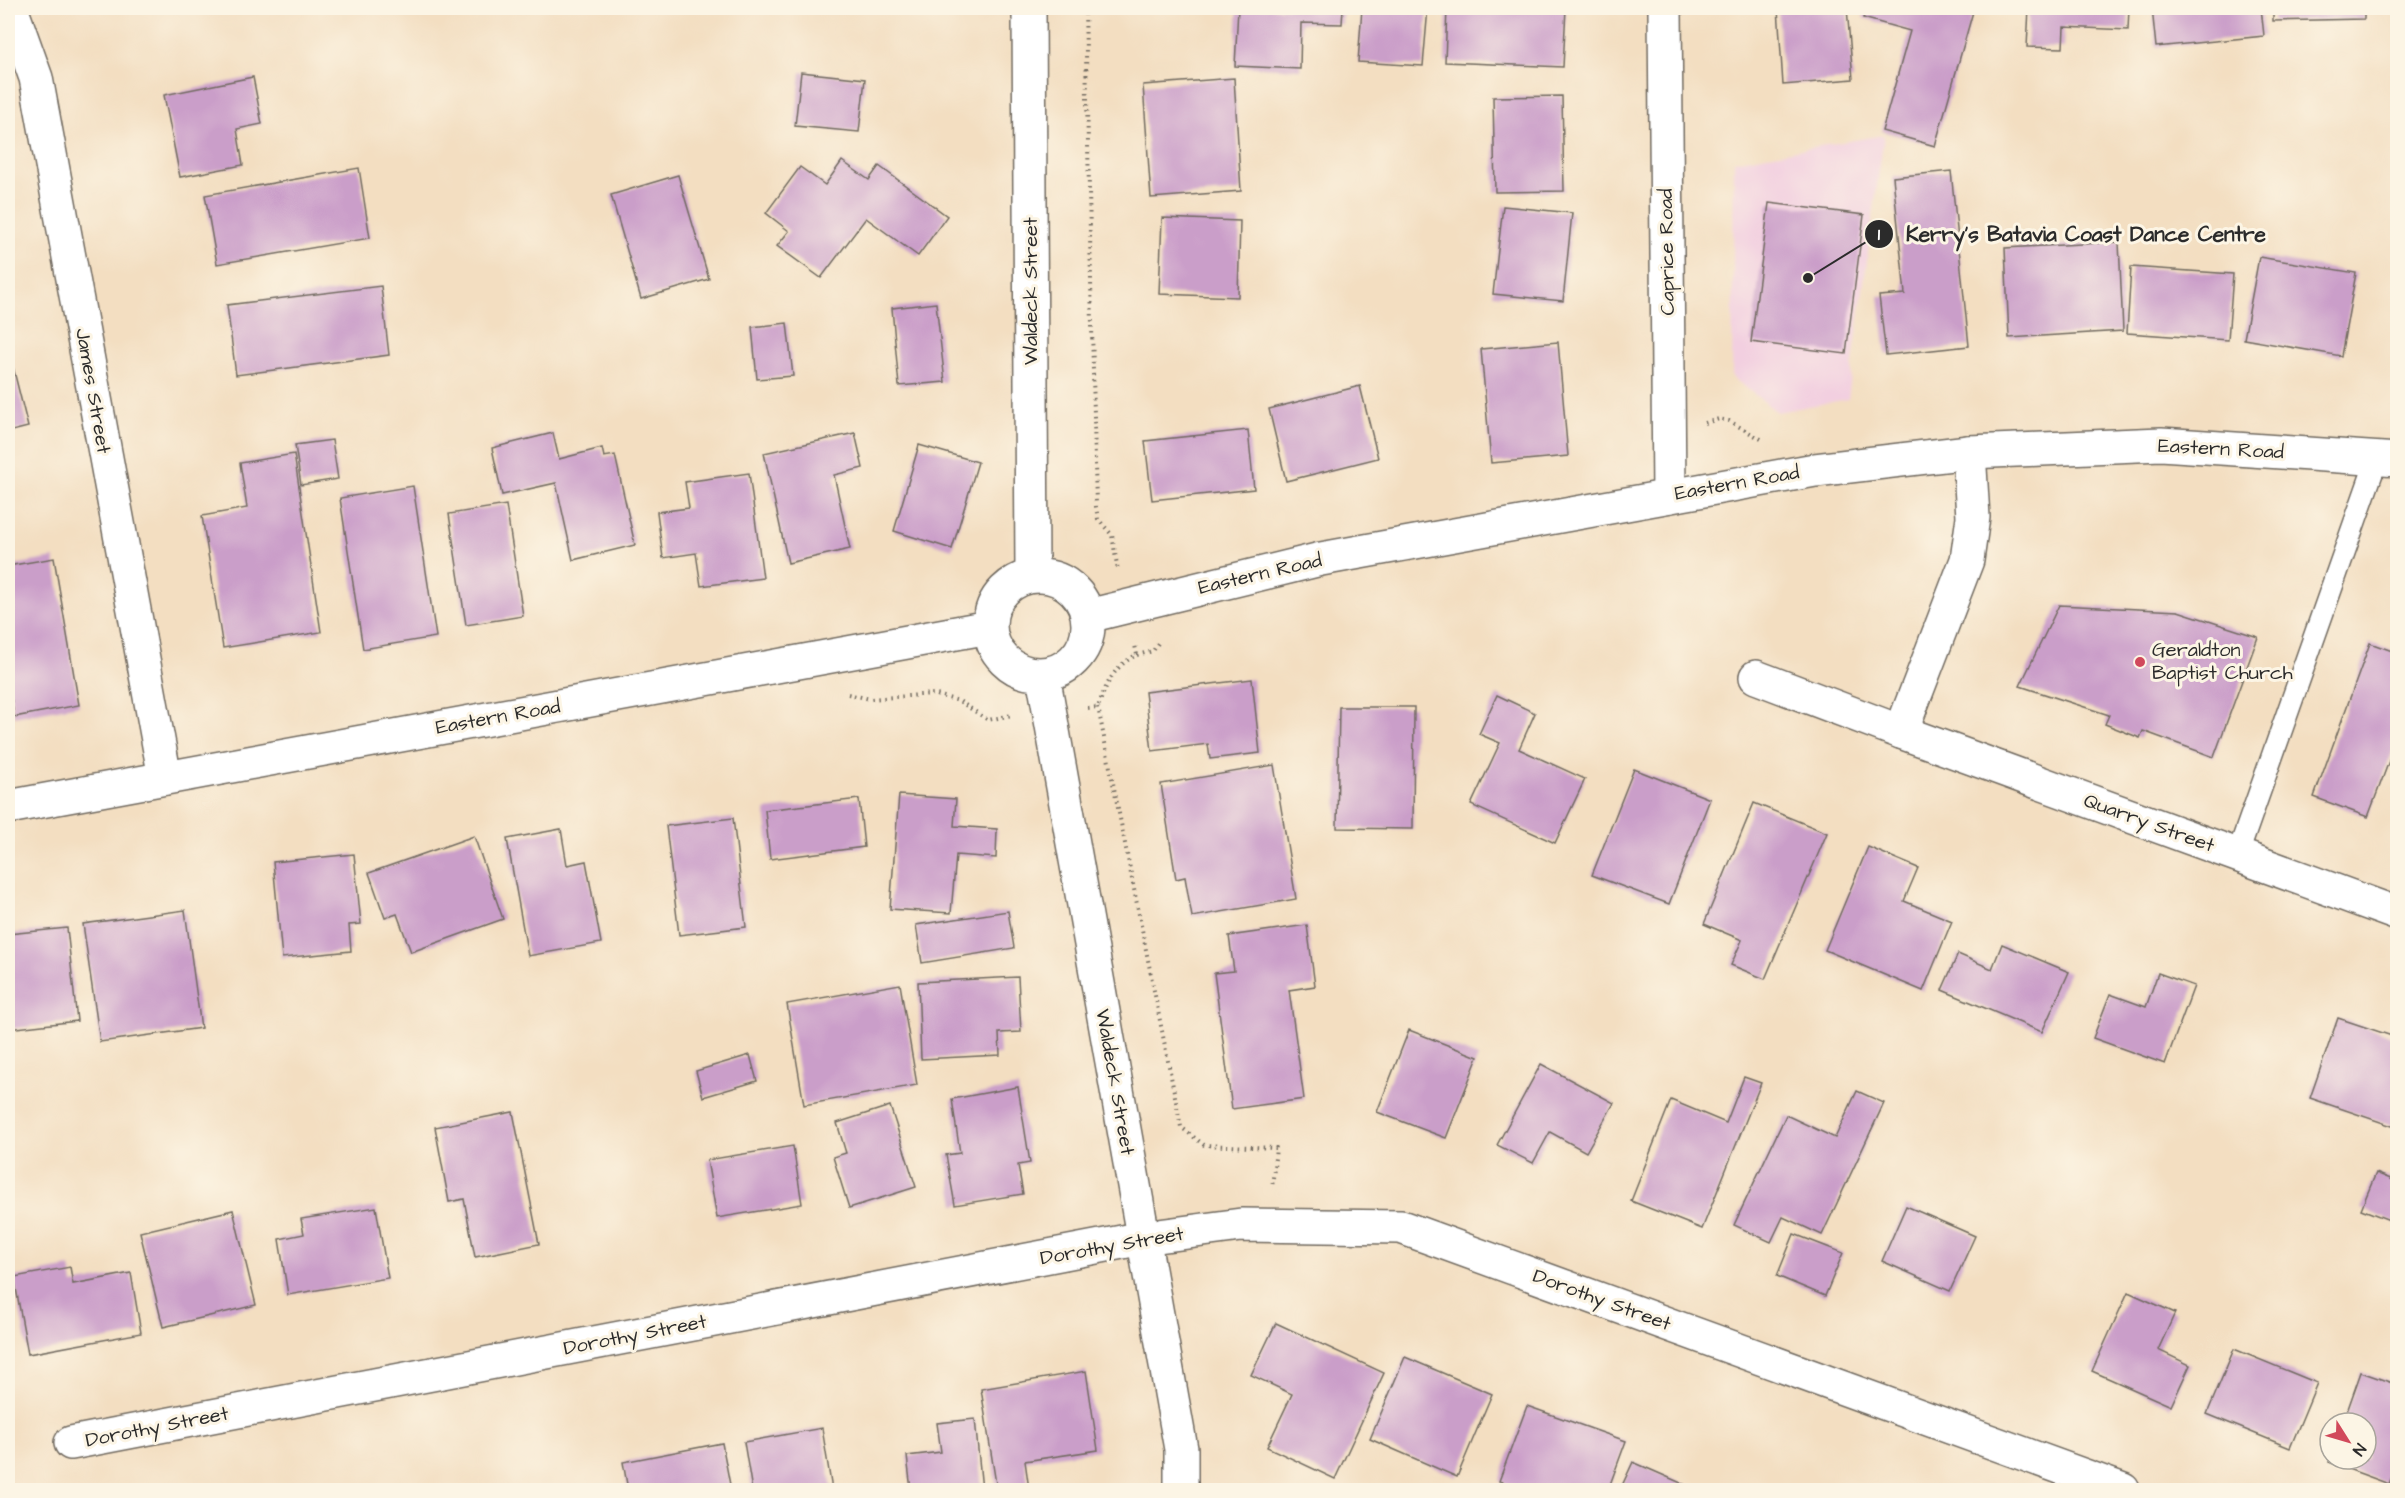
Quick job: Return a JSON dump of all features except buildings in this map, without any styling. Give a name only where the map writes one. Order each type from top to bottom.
[{"type":"street","name":"James Street","points":[[11,8],[36,78],[165,778]]},
{"type":"street","name":"Waldeck Street","points":[[1029,8],[1032,576]]},
{"type":"street","name":"Caprice Road","points":[[1665,8],[1669,496]]},
{"type":"street","name":"Eastern Road","points":[[1088,616],[1321,559],[1815,470],[1969,452],[2161,444],[2387,460]]},
{"type":"street","points":[[1901,732],[1967,560],[1973,517],[1969,452]]},
{"type":"street","points":[[1032,576],[1047,576],[1062,581],[1074,590],[1083,602],[1088,616],[1088,633],[1083,648],[1072,662],[1059,670],[1042,675],[1027,673],[1012,667],[1000,656],[992,643],[989,627],[990,613],[996,599],[1005,588],[1018,580],[1032,576]]},
{"type":"street","name":"Eastern Road","points":[[8,807],[989,627]]},
{"type":"street","name":"Waldeck Street","points":[[1042,675],[1181,1449],[1181,1491]]},
{"type":"street","name":"Quarry Street","points":[[1756,677],[2397,914]]},
{"type":"street","name":"Dorothy Street","points":[[71,1443],[1143,1238],[1241,1225],[1401,1227],[2123,1491]]},
{"type":"lane","points":[[2237,855],[2387,460]]},
{"type":"path","points":[[1085,8],[1096,507],[1098,519],[1112,535],[1116,565]]},
{"type":"path","points":[[1709,422],[1719,419],[1729,421],[1770,444]]},
{"type":"path","points":[[1135,644],[1137,655],[1117,667],[1098,707],[1181,1127],[1204,1145],[1276,1148]]},
{"type":"path","points":[[1079,709],[1098,707]]},
{"type":"shaded area","points":[[1884,135],[1848,399],[1777,412],[1732,377],[1734,161]]},
{"type":"place","name":"Kerry's Batavia Coast Dance Centre","points":[[1808,278]]},
{"type":"place","name":"Geraldton Baptist Church","points":[[2140,662]]}]
